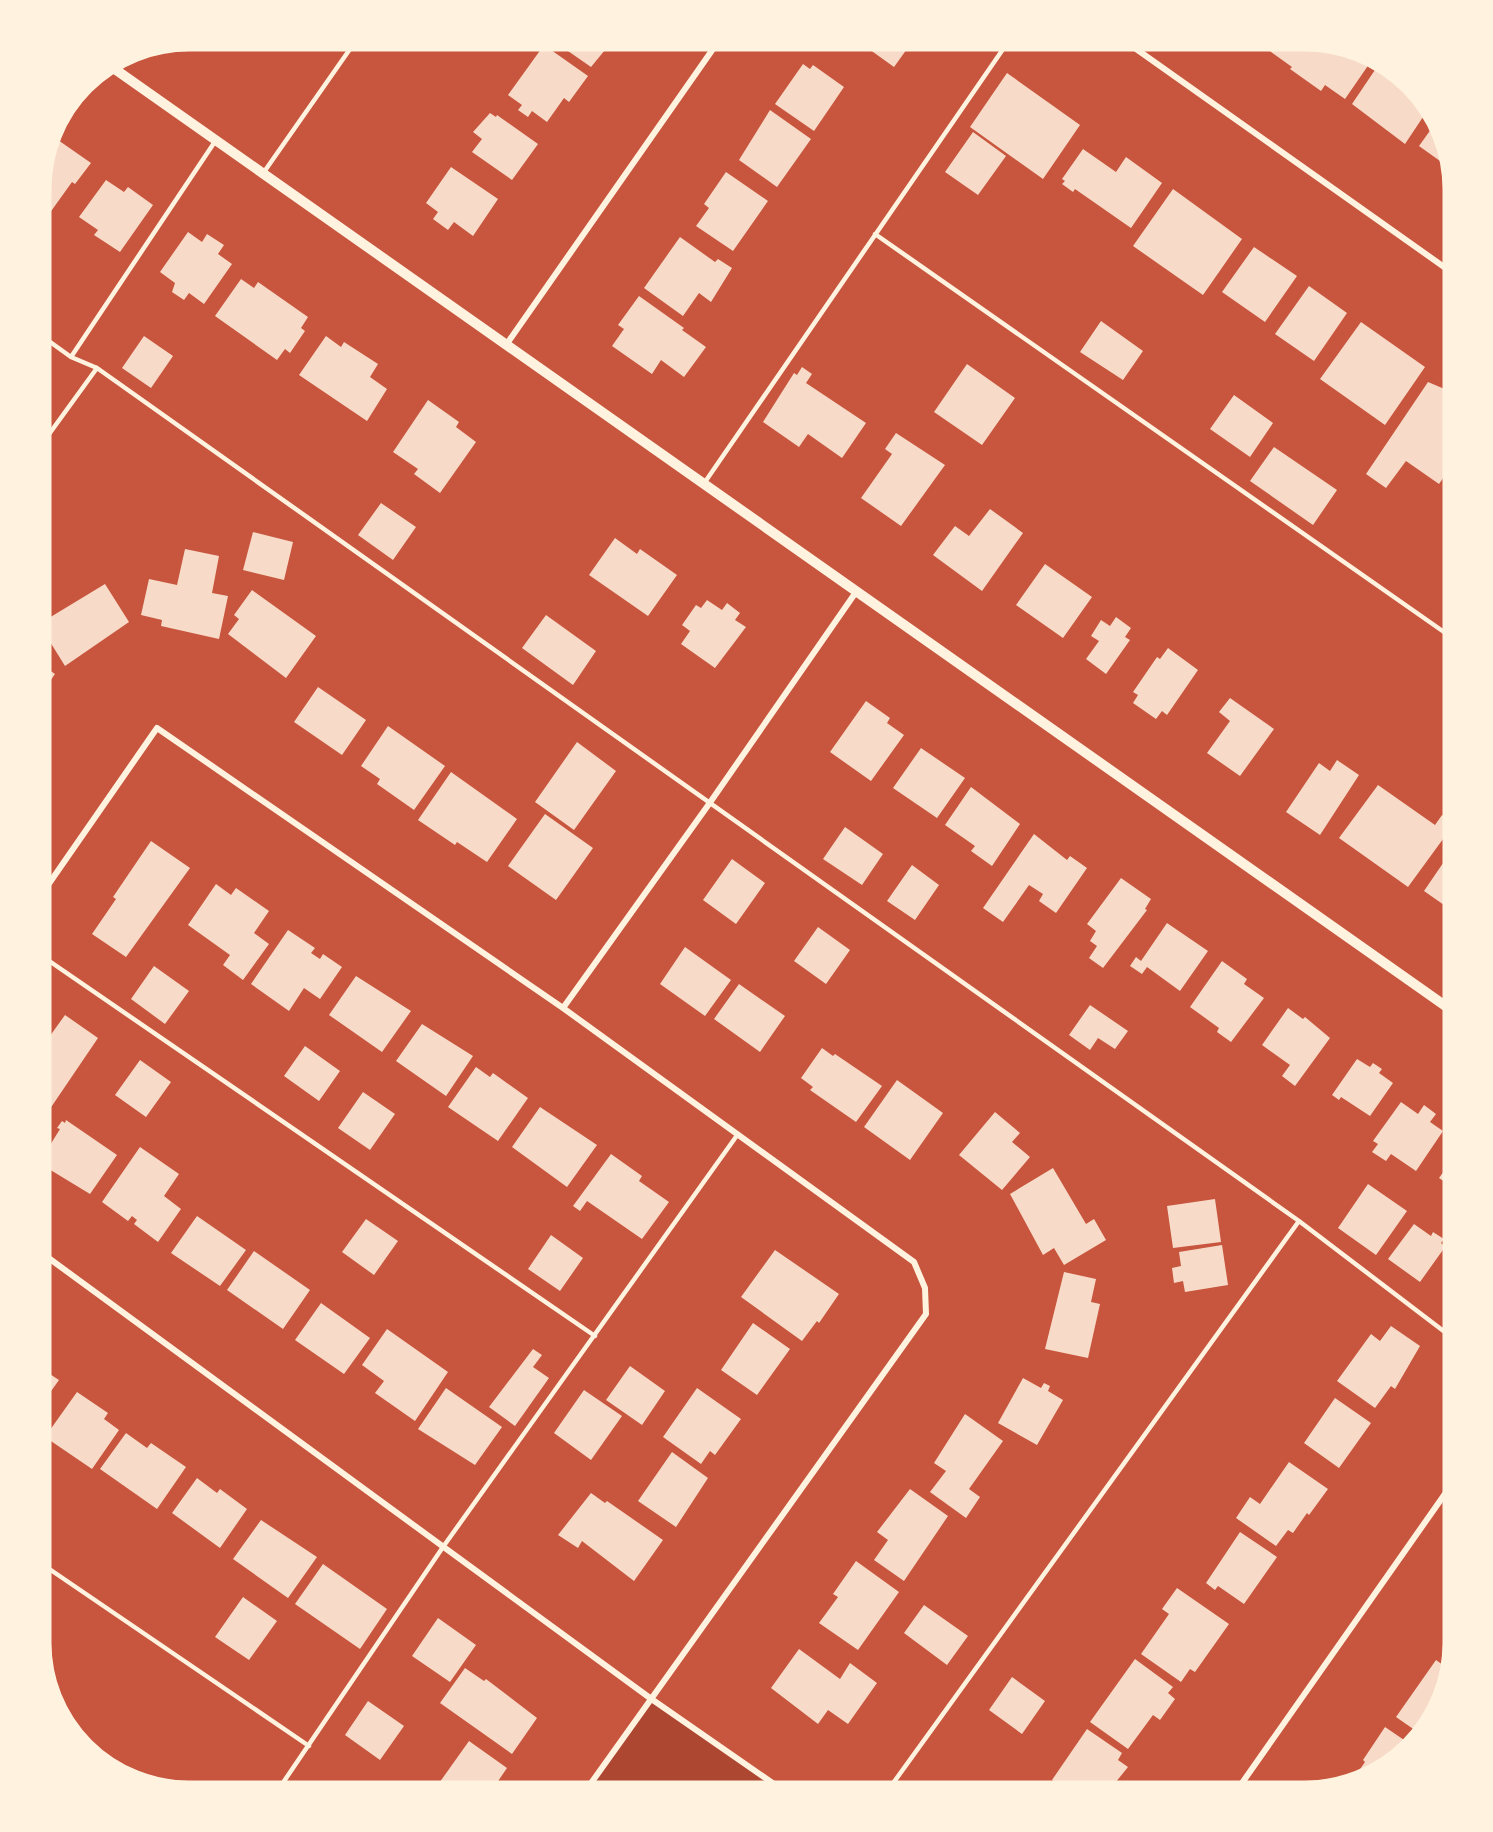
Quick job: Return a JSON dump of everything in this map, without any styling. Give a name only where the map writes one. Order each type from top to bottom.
[{"type":"street","points":[[506,345],[712,50]]},
{"type":"street","points":[[1138,50],[1444,267]]},
{"type":"street","points":[[116,70],[1444,1005]]},
{"type":"street","points":[[563,1008],[709,804],[856,592]]},
{"type":"street","points":[[50,882],[157,728],[563,1008],[914,1262],[925,1288],[926,1314],[592,1782]]},
{"type":"street","points":[[50,1259],[650,1698],[771,1782]]},
{"type":"street","points":[[1243,1782],[1444,1494]]},
{"type":"lane","points":[[263,173],[349,50]]},
{"type":"lane","points":[[703,484],[1002,50]]},
{"type":"lane","points":[[71,357],[216,140]]},
{"type":"lane","points":[[875,234],[1444,632]]},
{"type":"lane","points":[[50,342],[71,357],[97,368],[1299,1221],[1444,1331]]},
{"type":"lane","points":[[50,433],[97,368]]},
{"type":"lane","points":[[50,962],[595,1336]]},
{"type":"lane","points":[[284,1782],[443,1547],[738,1134]]},
{"type":"lane","points":[[894,1782],[1299,1221]]},
{"type":"lane","points":[[50,1569],[309,1746]]},
{"type":"shaded area","points":[[650,1698],[771,1782],[592,1782]]},
{"type":"building","points":[[540,50],[551,50],[588,76],[569,102],[564,98],[547,122],[532,111],[528,117],[518,110],[522,105],[508,95]]},
{"type":"building","points":[[567,50],[605,50],[591,67]]},
{"type":"building","points":[[870,50],[906,50],[894,67]]},
{"type":"building","points":[[1268,50],[1331,52],[1368,65],[1345,99],[1325,85],[1321,91],[1290,69],[1292,67]]},
{"type":"building","points":[[803,64],[810,69],[813,65],[844,87],[814,131],[775,104]]},
{"type":"building","points":[[1376,69],[1403,90],[1423,117],[1405,144],[1352,104]]},
{"type":"building","points":[[1007,73],[1080,125],[1043,179],[970,127]]},
{"type":"building","points":[[770,110],[811,139],[777,187],[739,160]]},
{"type":"building","points":[[490,113],[496,117],[497,115],[538,144],[512,180],[472,152],[482,139],[473,132]]},
{"type":"building","points":[[1430,130],[1440,161],[1419,146]]},
{"type":"building","points":[[973,132],[1006,156],[978,195],[945,172]]},
{"type":"building","points":[[58,140],[91,163],[75,184],[72,182],[50,213],[51,171]]},
{"type":"building","points":[[1083,149],[1116,172],[1126,157],[1162,183],[1131,228],[1075,189],[1073,192],[1062,184],[1065,181],[1062,179]]},
{"type":"building","points":[[451,167],[498,199],[473,236],[454,222],[448,230],[433,219],[438,212],[426,203]]},
{"type":"building","points":[[726,172],[768,201],[733,251],[696,226],[709,208],[704,204]]},
{"type":"building","points":[[106,180],[124,192],[128,187],[153,205],[120,252],[94,235],[98,230],[79,217]]},
{"type":"building","points":[[1173,189],[1242,239],[1203,295],[1133,246]]},
{"type":"building","points":[[188,232],[202,242],[207,234],[224,245],[218,254],[232,264],[204,304],[189,293],[184,300],[172,292],[175,283],[160,272]]},
{"type":"building","points":[[680,237],[715,262],[718,259],[732,268],[711,302],[699,293],[683,316],[644,288]]},
{"type":"building","points":[[1254,247],[1297,276],[1265,322],[1222,292]]},
{"type":"building","points":[[241,279],[254,288],[258,282],[308,317],[301,328],[305,331],[290,353],[285,349],[277,360],[215,316]]},
{"type":"building","points":[[1309,286],[1347,313],[1314,361],[1275,334]]},
{"type":"building","points":[[639,296],[706,347],[684,377],[661,360],[652,374],[612,346],[624,329],[618,325]]},
{"type":"building","points":[[1101,321],[1143,351],[1123,380],[1080,352]]},
{"type":"building","points":[[1361,322],[1425,367],[1385,425],[1320,379]]},
{"type":"building","points":[[144,336],[173,356],[151,388],[122,368]]},
{"type":"building","points":[[326,336],[341,347],[344,342],[378,364],[370,377],[387,389],[367,421],[299,375]]},
{"type":"building","points":[[967,364],[1015,398],[982,445],[934,412]]},
{"type":"building","points":[[802,367],[812,374],[806,383],[866,423],[842,458],[808,434],[799,447],[763,422],[794,373],[797,375]]},
{"type":"building","points":[[1428,382],[1444,389],[1444,477],[1439,484],[1406,461],[1386,488],[1366,474]]},
{"type":"building","points":[[1234,395],[1273,423],[1250,457],[1210,429]]},
{"type":"building","points":[[428,400],[459,422],[456,427],[476,442],[440,493],[414,474],[418,469],[393,452]]},
{"type":"building","points":[[896,433],[945,465],[901,526],[861,498],[892,454],[885,449]]},
{"type":"building","points":[[1274,447],[1337,490],[1313,525],[1250,481]]},
{"type":"building","points":[[381,503],[416,527],[393,560],[358,535]]},
{"type":"building","points":[[990,509],[1023,533],[982,591],[933,555],[955,526],[969,536]]},
{"type":"building","points":[[253,532],[293,542],[284,580],[243,570]]},
{"type":"building","points":[[615,538],[637,554],[640,549],[677,575],[648,616],[589,575]]},
{"type":"building","points":[[185,549],[219,556],[212,593],[228,596],[219,639],[161,626],[162,620],[141,615],[149,579],[177,585]]},
{"type":"building","points":[[1045,564],[1092,597],[1063,638],[1016,605]]},
{"type":"building","points":[[105,584],[129,622],[65,666],[50,642],[50,617]]},
{"type":"building","points":[[252,590],[316,636],[286,678],[228,634],[239,619],[234,615]]},
{"type":"building","points":[[707,600],[722,610],[727,603],[740,613],[735,620],[746,627],[715,668],[681,644],[690,631],[682,625],[696,605],[701,608]]},
{"type":"building","points":[[546,615],[596,651],[573,685],[522,648]]},
{"type":"building","points":[[1116,617],[1131,628],[1125,637],[1130,640],[1106,674],[1086,659],[1099,641],[1091,636],[1101,620],[1110,626]]},
{"type":"building","points":[[1168,648],[1198,670],[1167,715],[1162,711],[1156,719],[1133,703],[1138,695],[1133,692],[1157,657],[1160,659]]},
{"type":"building","points":[[50,671],[55,674],[50,681]]},
{"type":"building","points":[[318,687],[366,720],[342,755],[294,722]]},
{"type":"building","points":[[1230,698],[1274,729],[1240,776],[1207,753],[1230,721],[1219,712]]},
{"type":"building","points":[[866,701],[890,718],[887,723],[904,735],[871,781],[830,752]]},
{"type":"building","points":[[388,726],[445,766],[414,810],[377,784],[380,779],[361,766]]},
{"type":"building","points":[[577,742],[616,771],[574,830],[535,802]]},
{"type":"building","points":[[921,748],[965,778],[937,818],[893,788]]},
{"type":"building","points":[[1337,760],[1359,775],[1320,835],[1286,812],[1319,763],[1330,771]]},
{"type":"building","points":[[451,772],[517,819],[487,862],[457,842],[455,845],[418,820]]},
{"type":"building","points":[[1378,785],[1435,825],[1442,815],[1444,816],[1444,838],[1408,887],[1339,838]]},
{"type":"building","points":[[971,787],[1020,824],[992,866],[971,851],[975,846],[945,825]]},
{"type":"building","points":[[545,814],[593,848],[556,900],[508,866]]},
{"type":"building","points":[[845,827],[883,854],[862,885],[823,859]]},
{"type":"building","points":[[1034,834],[1067,860],[1070,856],[1087,868],[1056,913],[1039,901],[1043,894],[1029,885],[1003,922],[983,908]]},
{"type":"building","points":[[151,841],[190,868],[126,957],[92,934],[116,899],[113,897]]},
{"type":"building","points":[[732,859],[765,883],[736,924],[703,900]]},
{"type":"building","points":[[1444,862],[1444,905],[1424,891]]},
{"type":"building","points":[[912,865],[939,885],[915,920],[887,901]]},
{"type":"building","points":[[1121,878],[1151,899],[1145,909],[1147,910],[1103,968],[1089,958],[1097,946],[1090,941],[1096,931],[1087,924]]},
{"type":"building","points":[[216,884],[231,895],[236,888],[269,911],[254,933],[269,944],[243,980],[223,965],[230,955],[188,925]]},
{"type":"building","points":[[1167,923],[1208,951],[1180,991],[1147,967],[1142,974],[1130,966],[1136,957],[1141,961]]},
{"type":"building","points":[[818,927],[850,950],[826,984],[794,961]]},
{"type":"building","points":[[288,930],[315,948],[311,953],[320,959],[323,954],[342,967],[320,999],[304,988],[289,1011],[251,984]]},
{"type":"building","points":[[685,947],[731,980],[705,1016],[660,984]]},
{"type":"building","points":[[1222,961],[1247,979],[1244,984],[1264,998],[1231,1042],[1217,1032],[1219,1028],[1190,1007]]},
{"type":"building","points":[[154,966],[189,991],[165,1024],[131,999]]},
{"type":"building","points":[[356,976],[411,1011],[382,1052],[329,1015]]},
{"type":"building","points":[[739,984],[785,1016],[760,1052],[714,1019]]},
{"type":"building","points":[[1090,1005],[1128,1031],[1115,1049],[1098,1038],[1090,1050],[1069,1035]]},
{"type":"building","points":[[1288,1008],[1303,1019],[1305,1017],[1330,1038],[1295,1086],[1282,1076],[1290,1065],[1262,1045]]},
{"type":"building","points":[[65,1015],[98,1038],[50,1109],[50,1036]]},
{"type":"building","points":[[422,1024],[473,1056],[446,1096],[396,1061]]},
{"type":"building","points":[[305,1046],[340,1071],[319,1101],[284,1076]]},
{"type":"building","points":[[822,1048],[833,1056],[835,1054],[882,1086],[856,1122],[810,1090],[813,1087],[801,1078]]},
{"type":"building","points":[[1357,1059],[1370,1067],[1373,1063],[1382,1069],[1379,1073],[1393,1083],[1370,1116],[1341,1097],[1339,1100],[1332,1095]]},
{"type":"building","points":[[140,1060],[171,1082],[146,1117],[115,1095]]},
{"type":"building","points":[[476,1067],[490,1077],[493,1073],[528,1098],[498,1141],[448,1107]]},
{"type":"building","points":[[897,1080],[943,1113],[910,1160],[864,1127]]},
{"type":"building","points":[[363,1092],[395,1114],[370,1150],[338,1128]]},
{"type":"building","points":[[1401,1102],[1418,1114],[1424,1105],[1436,1114],[1430,1122],[1443,1131],[1416,1171],[1391,1154],[1386,1161],[1372,1152],[1378,1144],[1373,1141]]},
{"type":"building","points":[[540,1107],[597,1145],[567,1187],[512,1147]]},
{"type":"building","points":[[995,1112],[1020,1133],[1012,1142],[1030,1157],[1002,1190],[959,1155]]},
{"type":"building","points":[[66,1120],[117,1155],[90,1194],[50,1170],[50,1145],[60,1129],[57,1128],[62,1121],[65,1123]]},
{"type":"building","points":[[140,1147],[179,1174],[164,1196],[181,1209],[158,1242],[134,1224],[137,1220],[132,1216],[128,1221],[102,1202]]},
{"type":"building","points":[[611,1154],[642,1176],[639,1181],[669,1202],[642,1239],[587,1201],[580,1211],[573,1206]]},
{"type":"building","points":[[1053,1168],[1086,1224],[1094,1219],[1106,1240],[1064,1265],[1054,1248],[1043,1255],[1010,1194]]},
{"type":"building","points":[[1444,1171],[1444,1181],[1439,1178]]},
{"type":"building","points":[[1368,1184],[1407,1211],[1376,1255],[1338,1228]]},
{"type":"building","points":[[1215,1199],[1221,1242],[1173,1248],[1167,1206]]},
{"type":"building","points":[[197,1216],[246,1250],[220,1286],[171,1253]]},
{"type":"building","points":[[366,1219],[398,1241],[374,1275],[342,1252]]},
{"type":"building","points":[[1414,1224],[1431,1236],[1433,1232],[1444,1239],[1441,1243],[1444,1248],[1420,1282],[1388,1259]]},
{"type":"building","points":[[551,1235],[583,1258],[560,1291],[528,1269]]},
{"type":"building","points":[[1222,1245],[1228,1285],[1185,1292],[1183,1281],[1174,1283],[1172,1268],[1181,1266],[1179,1252]]},
{"type":"building","points":[[775,1250],[839,1294],[819,1323],[817,1321],[802,1341],[741,1297]]},
{"type":"building","points":[[254,1251],[310,1290],[283,1329],[227,1290]]},
{"type":"building","points":[[1064,1272],[1096,1279],[1091,1302],[1100,1304],[1088,1358],[1045,1349]]},
{"type":"building","points":[[321,1303],[370,1338],[344,1374],[295,1340]]},
{"type":"building","points":[[753,1323],[790,1349],[757,1395],[721,1370]]},
{"type":"building","points":[[1391,1326],[1420,1346],[1395,1389],[1391,1386],[1375,1408],[1337,1381],[1371,1334],[1380,1341]]},
{"type":"building","points":[[387,1329],[448,1372],[415,1421],[375,1393],[384,1381],[362,1365]]},
{"type":"building","points":[[533,1349],[542,1355],[533,1367],[549,1378],[515,1426],[489,1407]]},
{"type":"building","points":[[630,1366],[665,1391],[642,1425],[606,1400]]},
{"type":"building","points":[[50,1374],[59,1380],[50,1393]]},
{"type":"building","points":[[1023,1378],[1041,1388],[1044,1383],[1050,1386],[1048,1391],[1063,1400],[1037,1445],[998,1423]]},
{"type":"building","points":[[446,1388],[502,1427],[475,1465],[418,1429]]},
{"type":"building","points":[[697,1388],[741,1419],[715,1455],[710,1451],[701,1464],[663,1437]]},
{"type":"building","points":[[584,1390],[622,1416],[591,1460],[554,1433]]},
{"type":"building","points":[[77,1392],[108,1413],[104,1419],[119,1430],[92,1469],[50,1440],[50,1430]]},
{"type":"building","points":[[1335,1398],[1371,1423],[1339,1468],[1304,1443]]},
{"type":"building","points":[[965,1414],[1003,1441],[969,1489],[980,1497],[966,1518],[930,1492],[946,1471],[934,1463]]},
{"type":"building","points":[[126,1433],[147,1448],[151,1443],[186,1467],[157,1509],[100,1469]]},
{"type":"building","points":[[672,1452],[708,1478],[676,1527],[638,1501]]},
{"type":"building","points":[[1289,1462],[1328,1489],[1293,1533],[1288,1530],[1276,1546],[1236,1518],[1250,1497],[1260,1504]]},
{"type":"building","points":[[197,1478],[217,1493],[220,1489],[247,1509],[220,1548],[172,1513]]},
{"type":"building","points":[[910,1489],[948,1516],[904,1581],[874,1560],[888,1540],[877,1532]]},
{"type":"building","points":[[591,1493],[605,1503],[607,1501],[663,1540],[634,1581],[582,1541],[578,1548],[558,1535]]},
{"type":"building","points":[[261,1520],[317,1557],[288,1598],[233,1559]]},
{"type":"building","points":[[1240,1532],[1277,1557],[1244,1604],[1218,1586],[1215,1590],[1206,1583]]},
{"type":"building","points":[[856,1561],[899,1592],[858,1650],[819,1623],[838,1597],[833,1594]]},
{"type":"building","points":[[323,1564],[387,1609],[360,1649],[295,1604]]},
{"type":"building","points":[[1177,1588],[1229,1624],[1195,1672],[1190,1669],[1181,1682],[1141,1654],[1169,1614],[1162,1609]]},
{"type":"building","points":[[243,1597],[277,1621],[249,1660],[215,1637]]},
{"type":"building","points":[[924,1605],[968,1636],[947,1665],[904,1633]]},
{"type":"building","points":[[438,1618],[476,1645],[450,1682],[412,1656]]},
{"type":"building","points":[[799,1649],[840,1679],[850,1663],[877,1683],[848,1724],[828,1710],[818,1724],[771,1688]]},
{"type":"building","points":[[1135,1659],[1173,1687],[1168,1693],[1175,1699],[1160,1720],[1153,1715],[1128,1749],[1090,1722]]},
{"type":"building","points":[[1436,1660],[1442,1664],[1433,1696],[1414,1729],[1396,1717]]},
{"type":"building","points":[[465,1668],[484,1681],[486,1679],[537,1718],[512,1754],[440,1703]]},
{"type":"building","points":[[1012,1677],[1045,1701],[1022,1734],[989,1710]]},
{"type":"building","points":[[368,1701],[404,1726],[380,1760],[345,1735]]},
{"type":"building","points":[[1385,1727],[1404,1740],[1382,1759],[1359,1771],[1365,1762],[1363,1760]]},
{"type":"building","points":[[1087,1729],[1122,1753],[1118,1760],[1128,1767],[1116,1782],[1055,1782],[1052,1780]]},
{"type":"building","points":[[469,1741],[507,1768],[497,1782],[440,1782]]}]
